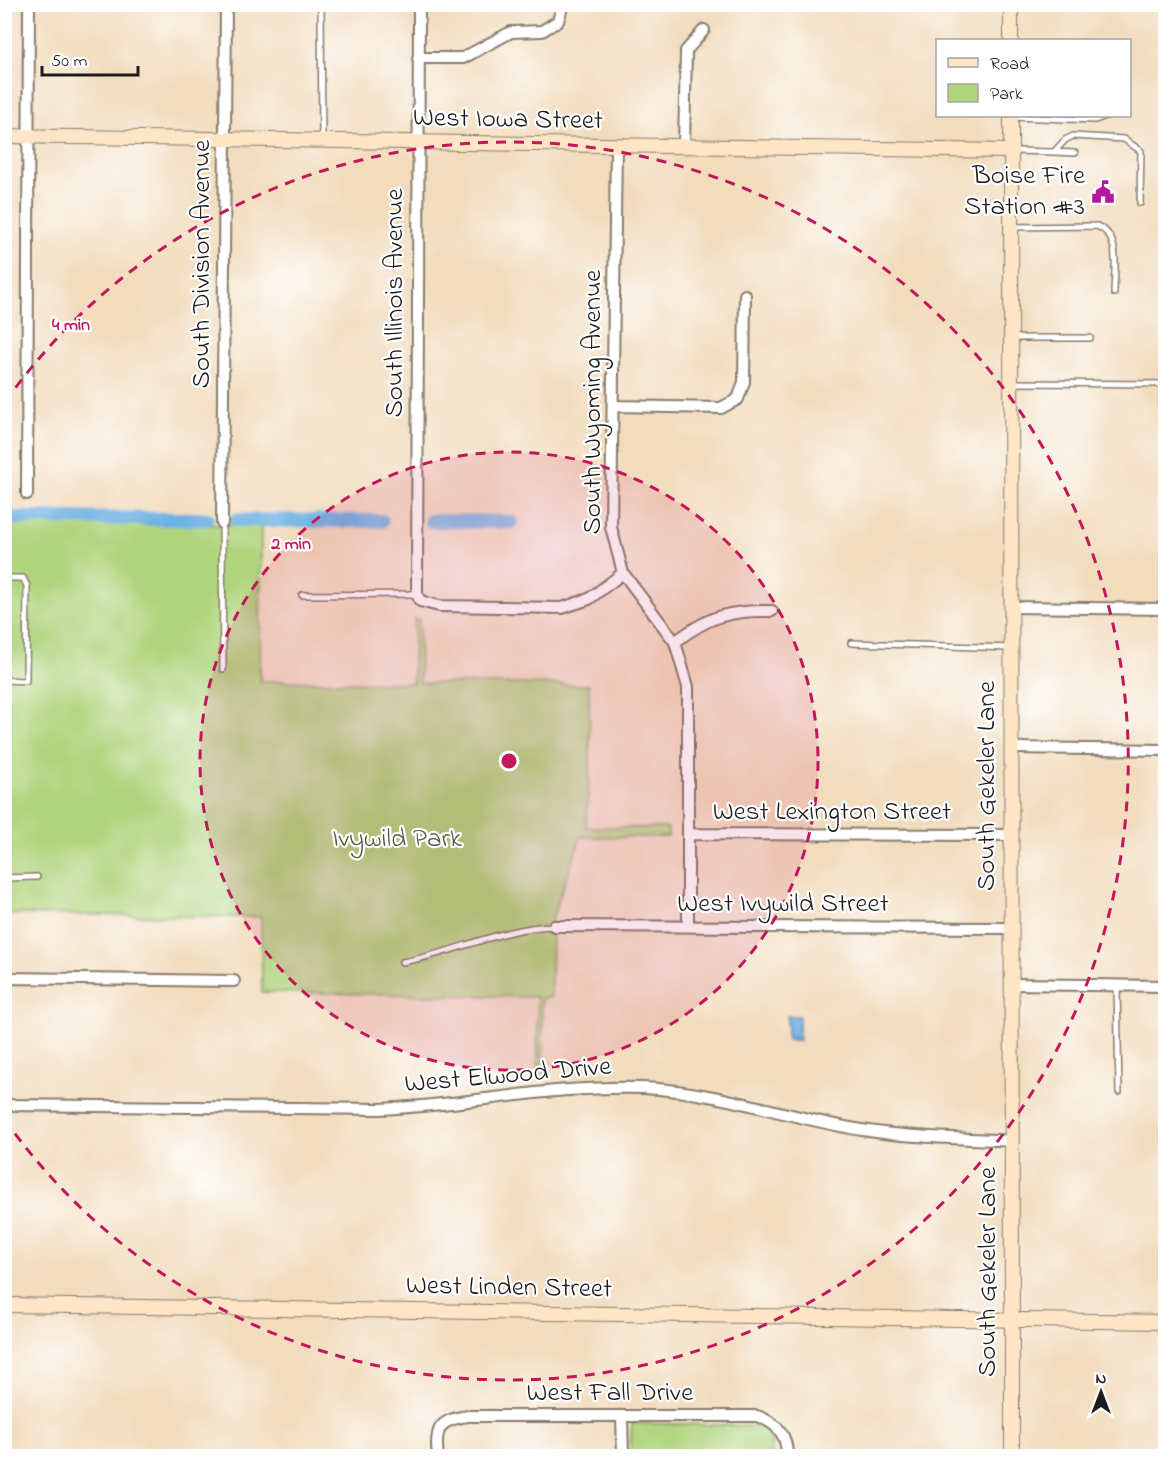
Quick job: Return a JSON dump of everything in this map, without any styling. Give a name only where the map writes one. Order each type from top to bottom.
[{"type":"street","points":[[27,494],[29,4]]},
{"type":"street","name":"South Division Avenue","points":[[222,523],[226,4]]},
{"type":"street","name":"South Illinois Avenue","points":[[418,598],[419,4]]},
{"type":"street","points":[[418,58],[463,58],[511,32],[542,31],[558,21],[563,4]]},
{"type":"street","points":[[1011,4],[1011,39]]},
{"type":"street","points":[[684,146],[686,51],[704,30]]},
{"type":"street","name":"South Gekeler Lane","points":[[1011,117],[1012,1456]]},
{"type":"street","name":"West Iowa Street","points":[[4,136],[1011,151]]},
{"type":"street","name":"South Wyoming Avenue","points":[[616,145],[611,527],[623,573],[675,642],[688,687],[688,926]]},
{"type":"street","points":[[614,406],[721,408],[738,399],[744,382],[745,295]]},
{"type":"street","points":[[418,598],[439,606],[562,608],[589,599],[623,573]]},
{"type":"street","points":[[1011,607],[1166,609]]},
{"type":"street","points":[[675,642],[698,625],[718,615],[740,610],[772,611]]},
{"type":"street","points":[[1011,747],[1166,750]]},
{"type":"street","name":"West Lexington Street","points":[[688,834],[1011,835]]},
{"type":"street","name":"West Ivywild Street","points":[[554,926],[1011,928]]},
{"type":"street","points":[[4,978],[234,981]]},
{"type":"street","points":[[1011,984],[1166,986]]},
{"type":"street","name":"West Elwood Drive","points":[[4,1106],[380,1109],[419,1107],[538,1091],[644,1088],[708,1095],[860,1130],[917,1137],[1012,1141]]},
{"type":"street","name":"West Linden Street","points":[[4,1305],[1166,1322]]},
{"type":"street","points":[[622,1416],[623,1456]]},
{"type":"street","name":"West Fall Drive","points":[[438,1456],[438,1431],[444,1423],[454,1417],[622,1416],[757,1416],[776,1425],[786,1445],[786,1456]]},
{"type":"lane","points":[[321,4],[322,141]]},
{"type":"lane","points":[[1032,117],[1095,120],[1103,117]]},
{"type":"lane","points":[[1054,152],[1065,140],[1073,136],[1124,139],[1133,144],[1141,152],[1140,203]]},
{"type":"lane","points":[[1011,151],[1075,153]]},
{"type":"lane","points":[[1011,228],[1097,226],[1106,230],[1113,240],[1114,294]]},
{"type":"lane","points":[[1011,338],[1090,338]]},
{"type":"lane","points":[[1011,383],[1165,384],[1166,366]]},
{"type":"lane","points":[[222,523],[223,669]]},
{"type":"lane","points":[[4,578],[22,578],[25,581],[27,605],[26,681],[4,680]]},
{"type":"lane","points":[[302,595],[418,598]]},
{"type":"lane","points":[[851,643],[1011,648]]},
{"type":"lane","points":[[4,878],[37,878]]},
{"type":"lane","points":[[402,962],[459,949],[520,928],[554,926]]},
{"type":"lane","points":[[1117,986],[1119,1092]]},
{"type":"green space","name":"Ivywild Park","points":[[5,524],[261,525],[260,681],[413,683],[414,619],[419,620],[420,683],[589,685],[590,766],[586,827],[668,828],[668,837],[581,837],[552,918],[551,997],[542,998],[543,1073],[538,1073],[537,997],[262,992],[261,917],[5,914]]},
{"type":"green space","points":[[632,1423],[757,1426],[766,1431],[770,1438],[772,1456],[630,1456]]},
{"type":"water","points":[[787,1016],[799,1016],[799,1040],[787,1040]]},
{"type":"waterway","points":[[4,518],[207,519]]},
{"type":"waterway","points":[[236,520],[382,521]]},
{"type":"waterway","points":[[431,521],[511,522]]},
{"type":"place","name":"Boise Fire Station #3","points":[[1103,192]]}]
